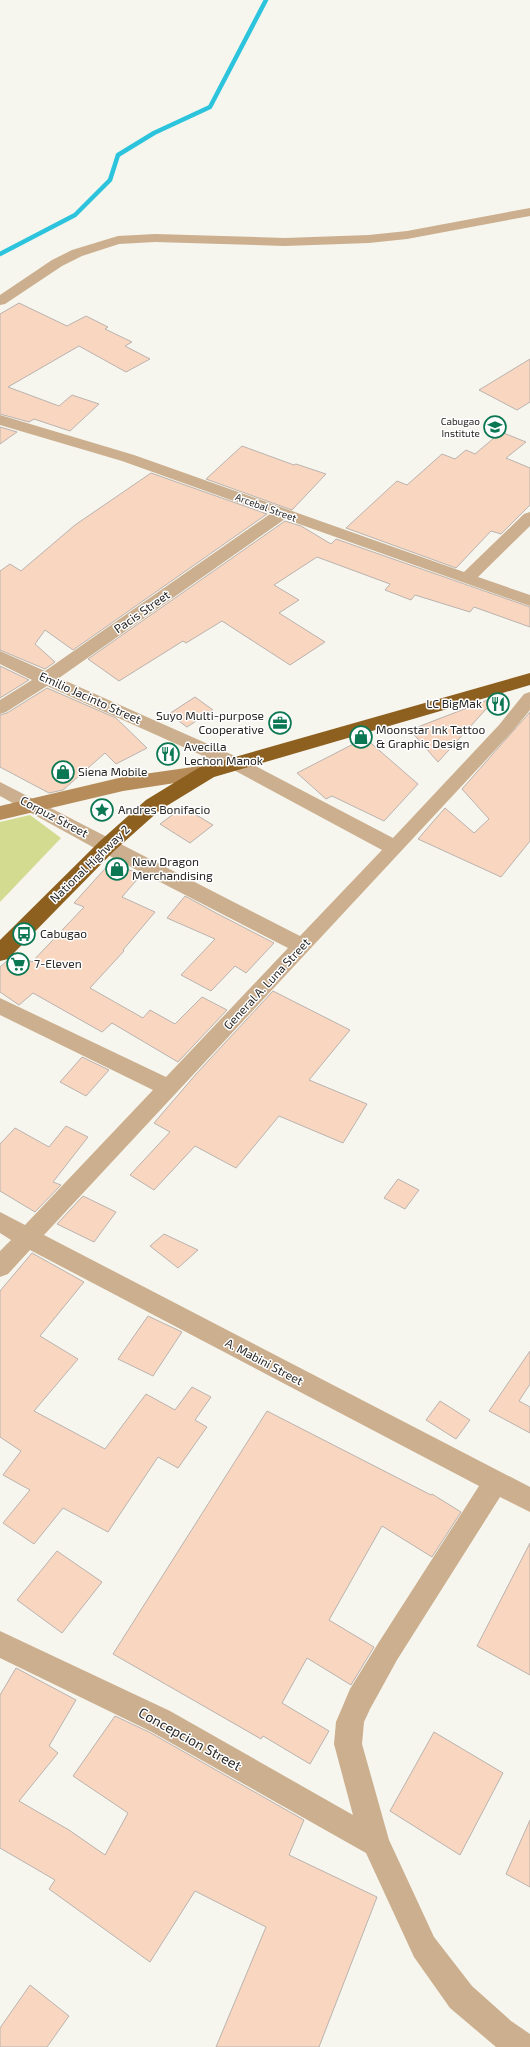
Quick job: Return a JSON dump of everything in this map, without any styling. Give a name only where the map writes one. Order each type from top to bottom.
[{"type":"highway","name":"National Highway 2","points":[[0,953],[107,846],[153,805],[206,772],[530,679]]},
{"type":"street","points":[[0,301],[57,263],[77,253],[118,240],[155,238],[284,242],[369,239],[414,233],[530,212]]},
{"type":"street","name":"Arcebal Street","points":[[0,420],[128,458],[530,601]]},
{"type":"street","name":"Pacis Street","points":[[0,708],[46,679],[283,513]]},
{"type":"street","points":[[467,578],[530,517]]},
{"type":"street","name":"Emilio Jacinto Street","points":[[0,657],[237,764],[394,848]]},
{"type":"street","name":"General A. Luna Street","points":[[0,1267],[506,729],[530,698]]},
{"type":"street","points":[[0,813],[123,784],[206,772]]},
{"type":"street","name":"Corpuz Street","points":[[0,788],[34,805],[107,846],[302,946]]},
{"type":"street","points":[[0,1006],[168,1088]]},
{"type":"street","name":"A. Mabini Street","points":[[0,1221],[28,1238],[530,1500]]},
{"type":"street","points":[[495,1482],[388,1651],[360,1699],[350,1722],[348,1744],[376,1843],[424,1947],[461,1997],[500,2032],[522,2047]]},
{"type":"street","name":"Concepcion Street","points":[[2,1648],[160,1721],[376,1843]]},
{"type":"green space","points":[[30,815],[61,838],[0,902],[0,822]]},
{"type":"building","points":[[19,303],[67,326],[86,316],[108,327],[105,329],[132,342],[125,346],[150,359],[126,372],[79,346],[8,387],[59,406],[72,395],[99,404],[70,431],[34,419],[29,422],[0,414],[0,314]]},
{"type":"building","points":[[530,359],[530,402],[517,410],[479,390]]},
{"type":"building","points":[[0,427],[17,432],[0,444]]},
{"type":"building","points":[[501,432],[526,442],[506,458],[530,468],[530,505],[501,534],[491,531],[456,568],[346,528],[397,481],[407,485],[442,454],[455,459],[466,450],[475,454]]},
{"type":"building","points":[[242,446],[294,465],[296,464],[326,474],[292,510],[206,479]]},
{"type":"building","points":[[151,473],[267,514],[73,650],[45,630],[35,644],[55,662],[45,669],[0,650],[0,571],[10,564],[21,571],[75,525]]},
{"type":"building","points":[[285,521],[301,526],[331,544],[336,539],[530,607],[530,627],[474,607],[470,612],[415,595],[411,600],[385,590],[390,584],[317,557],[274,585],[299,600],[279,613],[325,642],[290,665],[222,621],[186,643],[183,641],[119,681],[88,659]]},
{"type":"building","points":[[0,666],[29,680],[0,698]]},
{"type":"building","points":[[47,688],[116,718],[147,748],[116,764],[105,753],[63,790],[49,793],[0,767],[0,715],[7,713]]},
{"type":"building","points":[[498,696],[438,762],[410,730]]},
{"type":"building","points":[[195,697],[213,710],[187,727],[169,714]]},
{"type":"building","points":[[530,712],[530,841],[501,877],[418,839],[445,808],[474,833],[489,819],[462,789]]},
{"type":"building","points":[[365,738],[418,784],[384,821],[332,796],[326,799],[297,773]]},
{"type":"building","points":[[183,807],[213,825],[190,843],[160,824]]},
{"type":"building","points":[[111,862],[141,875],[122,897],[155,912],[123,950],[124,951],[90,988],[143,1018],[150,1010],[175,1024],[202,997],[227,1010],[178,1062],[112,1023],[102,1032],[33,993],[19,1005],[0,992],[0,967],[16,953],[32,962],[84,907],[74,903]]},
{"type":"building","points":[[185,896],[274,943],[246,973],[235,966],[211,991],[181,975],[215,939],[167,918]]},
{"type":"building","points":[[273,991],[350,1030],[309,1080],[367,1104],[343,1143],[279,1116],[236,1168],[195,1146],[154,1190],[130,1175],[170,1132],[154,1123],[197,1073]]},
{"type":"building","points":[[82,1057],[109,1070],[86,1096],[60,1082]]},
{"type":"building","points":[[66,1126],[88,1137],[53,1182],[61,1185],[35,1212],[0,1191],[0,1144],[15,1128],[49,1147]]},
{"type":"building","points":[[398,1179],[419,1190],[405,1209],[384,1198]]},
{"type":"building","points":[[83,1196],[116,1212],[94,1242],[57,1224]]},
{"type":"building","points":[[164,1234],[198,1250],[178,1268],[150,1246]]},
{"type":"building","points":[[32,1253],[84,1282],[40,1336],[78,1359],[34,1411],[105,1449],[146,1394],[175,1410],[192,1387],[211,1397],[195,1420],[207,1427],[178,1468],[158,1457],[108,1532],[63,1508],[34,1544],[3,1523],[30,1490],[3,1475],[21,1451],[0,1437],[0,1291]]},
{"type":"building","points":[[148,1316],[182,1332],[153,1376],[118,1359]]},
{"type":"building","points":[[530,1351],[530,1384],[519,1401],[530,1407],[530,1433],[489,1411]]},
{"type":"building","points":[[440,1401],[470,1420],[456,1439],[426,1420]]},
{"type":"building","points":[[267,1411],[431,1495],[432,1494],[461,1512],[432,1557],[382,1526],[329,1620],[374,1647],[351,1685],[307,1658],[282,1703],[329,1731],[310,1764],[263,1736],[261,1739],[113,1654]]},
{"type":"building","points":[[530,1543],[530,1675],[477,1646]]},
{"type":"building","points":[[57,1551],[102,1582],[62,1633],[17,1600]]},
{"type":"building","points":[[16,1668],[76,1700],[49,1746],[58,1753],[19,1801],[69,1830],[105,1855],[128,1813],[73,1776],[115,1716],[149,1732],[304,1820],[289,1855],[377,1897],[319,2047],[216,2047],[266,1927],[195,1891],[150,1962],[49,1889],[55,1880],[0,1848],[0,1695]]},
{"type":"building","points":[[434,1732],[503,1773],[460,1855],[390,1811]]},
{"type":"building","points":[[530,1820],[530,1887],[506,1874]]},
{"type":"building","points":[[30,1985],[69,2016],[47,2047],[0,2047],[0,2028]]},
{"type":"waterway","points":[[0,254],[75,215],[110,180],[118,155],[154,133],[210,107],[266,0]]},
{"type":"place","name":"Cabugao Institute","points":[[495,427]]},
{"type":"place","name":"LC BigMak","points":[[498,704]]},
{"type":"place","name":"Suyo Multi-purpose Cooperative","points":[[280,723]]},
{"type":"place","name":"Moonstar Ink Tattoo & Graphic Design","points":[[361,737]]},
{"type":"place","name":"Avecilla Lechon Manok","points":[[168,754]]},
{"type":"place","name":"Siena Mobile","points":[[63,772]]},
{"type":"place","name":"Andres Bonifacio","points":[[102,810]]},
{"type":"place","name":"New Dragon Merchandising","points":[[117,869]]},
{"type":"place","name":"Cabugao","points":[[24,934]]},
{"type":"place","name":"7-Eleven","points":[[18,964]]}]
